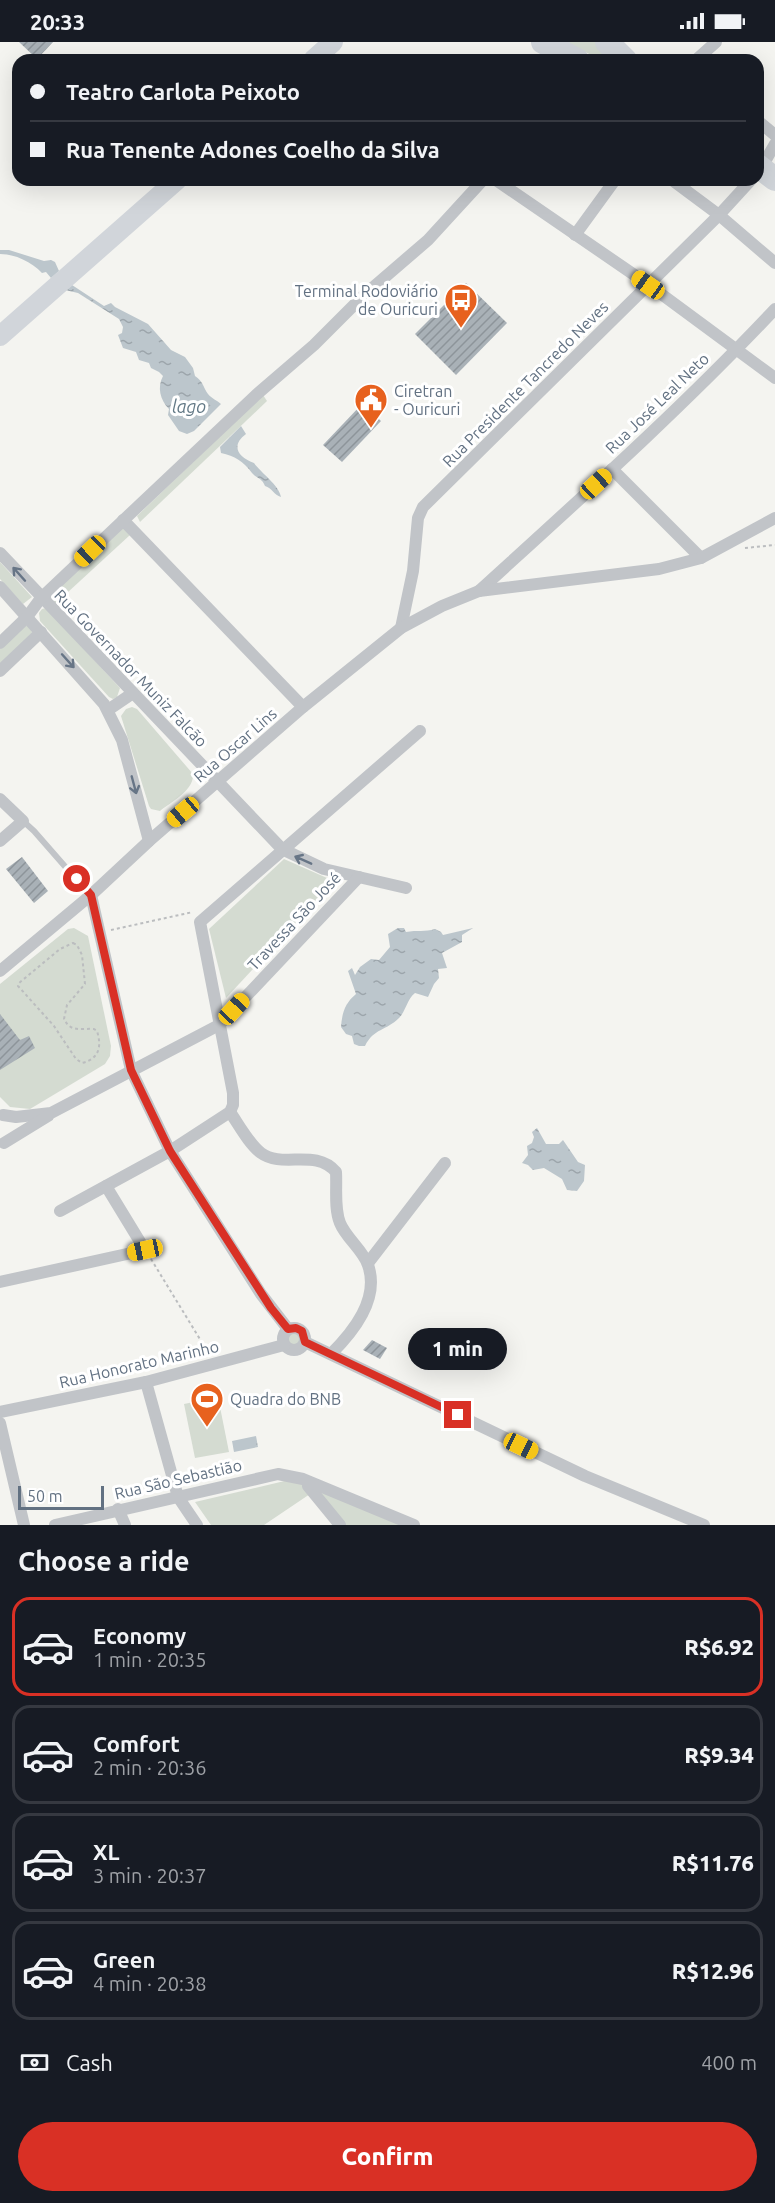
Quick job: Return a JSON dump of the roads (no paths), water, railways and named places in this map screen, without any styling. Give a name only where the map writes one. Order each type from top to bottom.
[{"type":"highway","points":[[543,42],[566,54]]},
{"type":"highway","points":[[607,42],[619,54]]},
{"type":"main road","points":[[320,54],[333,42]]},
{"type":"main road","points":[[0,336],[170,186]]},
{"type":"street","points":[[703,54],[717,42]]},
{"type":"street","name":"Rua Presidente Tancredo Neves","points":[[764,166],[775,144]]},
{"type":"street","points":[[0,643],[27,617],[41,598],[123,520],[256,395],[314,345],[363,296],[428,240],[478,186]]},
{"type":"street","points":[[505,186],[648,285],[775,378]]},
{"type":"street","points":[[575,235],[611,186]]},
{"type":"street","points":[[680,186],[719,215],[775,263]]},
{"type":"street","name":"Rua Presidente Tancredo Neves","points":[[401,628],[413,571],[418,518],[423,507],[748,186]]},
{"type":"street","name":"Rua José Leal Neto","points":[[479,591],[612,469],[736,350],[775,309]]},
{"type":"street","points":[[612,469],[701,558]]},
{"type":"street","points":[[479,591],[659,569],[701,558],[775,518]]},
{"type":"street","points":[[123,520],[303,708]]},
{"type":"street","name":"Rua Governador Muniz Falcão","points":[[0,553],[282,849],[324,868],[406,888]]},
{"type":"street","points":[[0,586],[95,691],[108,710],[118,729],[149,841]]},
{"type":"street","name":"Rua Oscar Lins","points":[[0,971],[91,895],[149,841],[303,708],[401,628],[442,606],[479,591]]},
{"type":"street","points":[[0,671],[41,632]]},
{"type":"street","points":[[108,710],[133,693]]},
{"type":"street","points":[[60,1211],[170,1151],[230,1113],[233,1093],[200,922],[420,731]]},
{"type":"street","points":[[0,799],[23,821],[0,841]]},
{"type":"street","name":"Travessa São José","points":[[2,1114],[16,1117],[51,1113],[219,1025],[359,877]]},
{"type":"street","points":[[91,895],[131,1070],[170,1151],[261,1294],[288,1329]]},
{"type":"street","points":[[2,1145],[51,1113]]},
{"type":"street","points":[[230,1113],[262,1154],[278,1158],[322,1161],[336,1172],[339,1222],[368,1263],[370,1287],[365,1308],[354,1330],[332,1354]]},
{"type":"street","points":[[2,1114],[9,1126],[8,1138],[2,1145]]},
{"type":"street","points":[[368,1263],[446,1163]]},
{"type":"street","points":[[0,1282],[145,1250],[106,1186]]},
{"type":"street","points":[[288,1329],[299,1329],[304,1334],[305,1342],[298,1350],[284,1345],[283,1334],[288,1329]]},
{"type":"street","points":[[305,1342],[680,1521],[703,1525]]},
{"type":"street","name":"Rua Honorato Marinho","points":[[0,1412],[146,1382],[284,1345]]},
{"type":"street","points":[[146,1382],[178,1497],[197,1525]]},
{"type":"street","points":[[0,1423],[24,1525]]},
{"type":"street","name":"Rua São Sebastião","points":[[55,1525],[278,1474],[297,1476],[414,1525]]},
{"type":"street","points":[[309,1482],[308,1486],[339,1525]]},
{"type":"street","points":[[118,1509],[125,1525]]},
{"type":"lane","points":[[23,821],[91,895]]},
{"type":"water","points":[[0,250],[9,250],[44,261],[51,260],[55,262],[59,271],[51,278],[46,272],[42,273],[23,259],[0,254]]},
{"type":"water","name":"lago","points":[[72,285],[104,306],[111,303],[148,324],[171,350],[185,357],[208,394],[221,404],[194,431],[187,434],[179,431],[168,415],[169,409],[162,398],[160,385],[163,376],[151,368],[149,363],[139,360],[136,352],[123,348],[118,335],[122,333],[123,327],[119,319],[78,293],[65,290]]},
{"type":"water","points":[[241,426],[246,434],[237,446],[240,454],[254,463],[273,484],[281,497],[265,486],[242,462],[235,457],[221,453],[220,447]]},
{"type":"water","points":[[398,928],[404,928],[406,932],[435,929],[443,935],[473,928],[462,935],[462,942],[442,953],[447,968],[438,969],[439,978],[428,997],[415,993],[399,1018],[372,1036],[365,1046],[359,1046],[354,1044],[352,1036],[346,1034],[341,1027],[345,1009],[356,994],[348,971],[352,968],[355,975],[360,967],[371,959],[379,960],[390,947],[388,934]]},
{"type":"water","points":[[537,1128],[546,1144],[559,1144],[563,1140],[578,1162],[585,1165],[584,1181],[577,1191],[567,1190],[562,1179],[544,1168],[533,1170],[522,1163],[528,1155],[527,1146],[532,1143],[534,1137],[532,1132]]},
{"type":"water","points":[[256,1436],[258,1447],[234,1452],[232,1441]]},
{"type":"place","name":"Terminal Rodoviário de Ouricuri","points":[[461,329]]},
{"type":"place","name":"Ciretran - Ouricuri","points":[[371,429]]},
{"type":"place","name":"Quadra do BNB","points":[[207,1428]]}]
